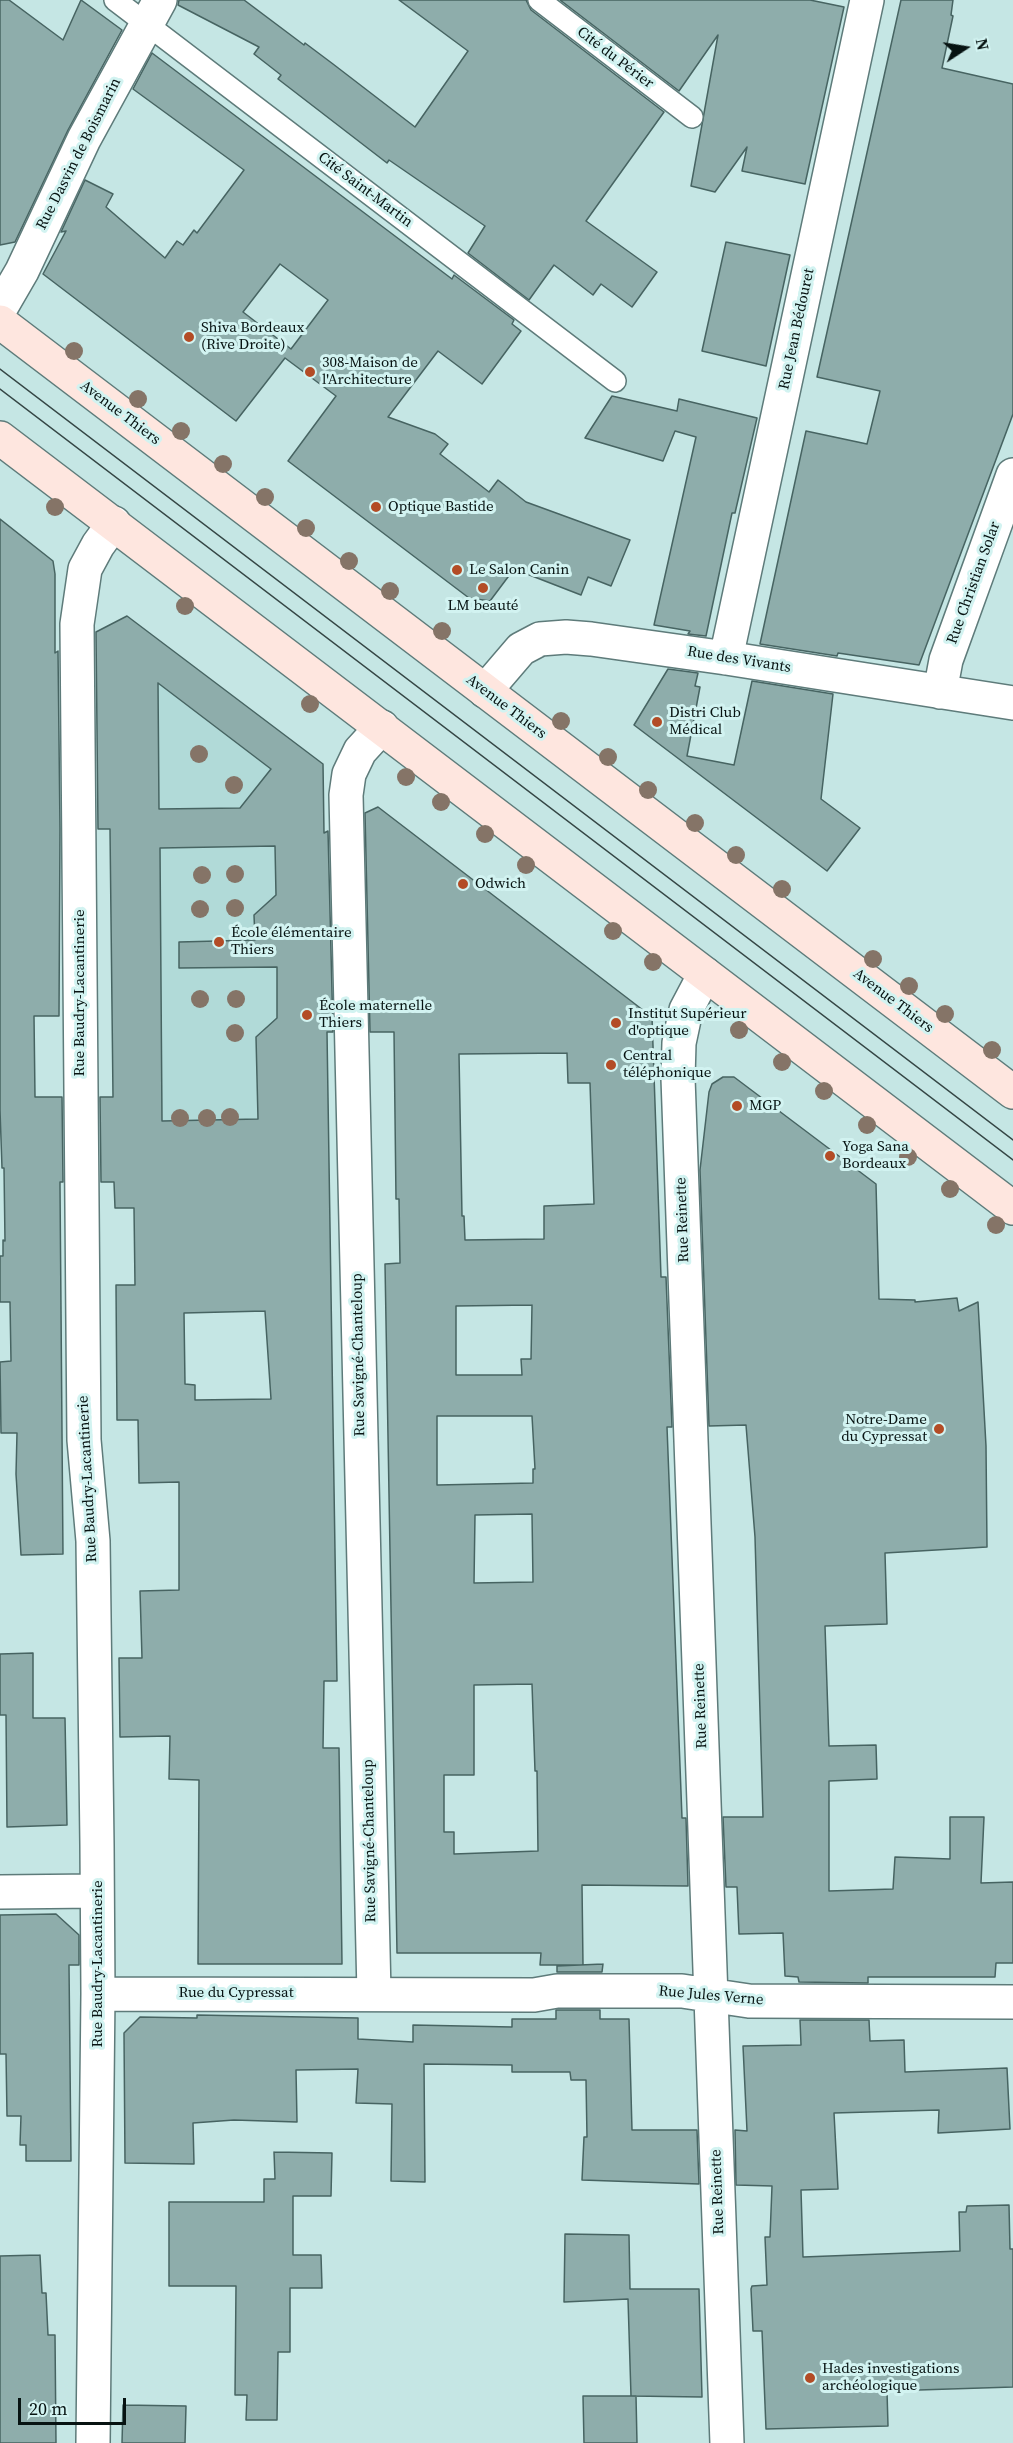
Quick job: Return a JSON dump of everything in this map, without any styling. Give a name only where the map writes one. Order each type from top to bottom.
[{"type":"main road","name":"Avenue Thiers","points":[[0,322],[1013,1092]]},
{"type":"main road","points":[[0,438],[1013,1208]]},
{"type":"street","name":"Rue Jean Bédouret","points":[[726,658],[867,0]]},
{"type":"street","name":"Rue Dasvin de Boismarin","points":[[0,309],[22,271],[84,139],[153,12]]},
{"type":"street","name":"Rue Christian Solar","points":[[940,692],[946,660],[1013,475]]},
{"type":"street","name":"Rue Baudry-Lacantinerie","points":[[93,2443],[99,1994],[93,1541],[84,1440],[77,624],[85,569],[98,545],[114,523]]},
{"type":"street","name":"Rue des Vivants","points":[[485,691],[521,649],[540,639],[566,637],[726,658],[1013,703]]},
{"type":"street","name":"Rue Savigné-Chanteloup","points":[[374,1993],[346,795],[349,774],[360,751],[382,727]]},
{"type":"street","name":"Rue Reinette","points":[[705,974],[686,1010],[679,1043],[678,1078],[727,2443]]},
{"type":"street","points":[[0,1892],[97,1891]]},
{"type":"street","name":"Rue Jules Verne","points":[[374,1993],[534,1995],[557,1991],[671,1991],[749,2001],[1013,2002]]},
{"type":"street","name":"Rue du Cypressat","points":[[99,1994],[374,1993]]},
{"type":"lane","name":"Cité Saint-Martin","points":[[115,0],[153,12],[615,381]]},
{"type":"lane","name":"Cité du Périer","points":[[539,0],[692,117]]},
{"type":"shaded area","name":"École élémentaire Thiers","points":[[127,616],[323,765],[328,1119],[114,1122],[109,625]]},
{"type":"building","points":[[0,0],[9,0],[63,40],[81,0],[122,30],[68,130],[15,242],[0,245]]},
{"type":"building","points":[[179,0],[244,0],[304,45],[305,43],[415,127],[468,51],[399,0],[526,0],[531,10],[664,112],[586,221],[657,272],[632,307],[601,284],[593,295],[554,265],[529,300],[468,253],[485,226],[389,160],[387,163],[278,79],[281,75],[254,54],[259,47],[178,5]]},
{"type":"building","points":[[560,0],[810,0],[844,7],[805,184],[742,171],[747,147],[715,192],[691,186],[718,35],[679,91]]},
{"type":"building","points":[[901,0],[953,0],[951,15],[953,16],[942,68],[1013,84],[1013,414],[919,665],[838,653],[837,656],[760,644],[806,431],[867,444],[880,391],[817,377]]},
{"type":"building","points":[[152,53],[452,279],[454,275],[514,320],[512,324],[521,331],[482,384],[438,351],[388,417],[435,434],[448,444],[440,454],[489,492],[498,480],[526,502],[630,540],[611,586],[588,577],[581,595],[514,569],[490,601],[469,598],[288,461],[336,396],[285,358],[236,421],[43,274],[66,231],[61,232],[85,180],[113,194],[106,207],[165,258],[177,241],[183,245],[194,230],[197,233],[244,170],[133,89]],"holes":[[[280,264],[328,300],[291,349],[243,312]]]},
{"type":"building","points":[[726,242],[790,255],[766,366],[702,351]]},
{"type":"building","points":[[612,396],[677,411],[679,399],[757,418],[735,513],[732,513],[706,636],[654,625],[696,437],[675,431],[663,461],[585,438]]},
{"type":"building","points":[[0,519],[53,561],[55,574],[60,829],[59,1016],[34,1016],[35,1097],[62,1097],[63,1182],[60,1182],[60,1187],[63,1554],[21,1555],[16,1474],[17,1433],[1,1433],[0,1362],[11,1361],[10,1302],[0,1302],[0,1256],[3,1256],[3,1240],[5,1241],[0,1110]]},
{"type":"building","points":[[127,616],[323,764],[324,833],[328,831],[333,1032],[327,1032],[337,1681],[324,1681],[323,1748],[339,1748],[342,1964],[198,1964],[199,1780],[169,1779],[170,1736],[120,1737],[119,1658],[142,1658],[140,1591],[179,1590],[179,1482],[139,1483],[138,1420],[117,1420],[116,1285],[135,1285],[134,1208],[115,1208],[114,1182],[101,1182],[100,1097],[113,1097],[110,829],[98,829],[96,632]],"holes":[[[158,683],[271,769],[240,808],[159,809]],[[275,846],[276,895],[254,915],[255,940],[179,942],[179,968],[277,967],[277,1018],[256,1037],[258,1119],[162,1121],[160,848]],[[265,1311],[271,1399],[195,1400],[195,1385],[185,1384],[184,1313]]]},
{"type":"building","points":[[668,669],[698,673],[695,686],[700,687],[687,756],[734,765],[752,681],[833,694],[821,799],[860,828],[827,871],[634,725]]},
{"type":"building","points":[[378,807],[652,1017],[661,1277],[666,1277],[672,1427],[667,1427],[682,1818],[686,1818],[688,1886],[582,1885],[583,1965],[540,1965],[541,1953],[397,1953],[385,1264],[400,1263],[399,1199],[396,1199],[394,1032],[370,1032],[365,813]],"holes":[[[567,1053],[568,1083],[590,1083],[594,1204],[544,1206],[544,1239],[465,1240],[464,1216],[462,1216],[459,1054]],[[532,1305],[531,1359],[521,1359],[522,1375],[456,1375],[456,1306]],[[437,1416],[532,1416],[535,1469],[533,1469],[533,1483],[437,1485]],[[532,1514],[533,1582],[474,1583],[475,1515]],[[532,1684],[535,1771],[537,1771],[538,1851],[454,1854],[454,1832],[444,1832],[444,1775],[474,1775],[474,1685]]]},
{"type":"building","points":[[723,1077],[734,1077],[876,1184],[879,1299],[915,1300],[915,1302],[957,1298],[959,1311],[978,1302],[986,1446],[987,1547],[885,1553],[887,1624],[825,1626],[829,1746],[876,1745],[877,1779],[829,1781],[829,1891],[893,1889],[895,1857],[950,1859],[950,1817],[984,1817],[981,1883],[1013,1882],[1013,1963],[996,1963],[995,1977],[868,1977],[868,1983],[799,1982],[798,1977],[785,1976],[783,1933],[739,1934],[737,1887],[726,1887],[723,1817],[763,1817],[755,1537],[746,1425],[709,1426],[700,1170],[709,1092],[712,1084]]},
{"type":"building","points":[[33,1653],[33,1718],[65,1718],[67,1825],[7,1827],[6,1715],[0,1715],[0,1654]]},
{"type":"building","points":[[56,1914],[79,1935],[79,1965],[69,1965],[71,2161],[26,2161],[26,2145],[20,2145],[21,2116],[7,2116],[6,2054],[0,2054],[0,1915]]},
{"type":"building","points":[[603,1964],[602,1972],[557,1972],[557,1966]]},
{"type":"building","points":[[556,2010],[600,2010],[600,2019],[629,2019],[632,2130],[697,2130],[699,2184],[582,2180],[584,2137],[587,2137],[586,2080],[571,2080],[570,2072],[512,2072],[512,2065],[424,2064],[425,2182],[391,2181],[392,2104],[356,2103],[358,2069],[296,2070],[297,2122],[234,2120],[193,2123],[194,2164],[125,2163],[124,2033],[140,2017],[197,2018],[197,2015],[358,2018],[358,2039],[413,2042],[413,2025],[512,2027],[512,2019],[556,2019]]},
{"type":"building","points":[[800,2020],[869,2020],[870,2041],[904,2040],[905,2072],[1007,2068],[1010,2129],[938,2133],[939,2110],[834,2113],[838,2189],[801,2190],[803,2257],[960,2251],[959,2212],[966,2212],[967,2206],[1009,2205],[1010,2249],[1013,2249],[1013,2387],[887,2391],[888,2426],[766,2429],[762,2331],[753,2331],[751,2289],[752,2286],[767,2285],[765,2237],[770,2237],[772,2186],[736,2185],[735,2130],[747,2131],[743,2046],[801,2045]]},
{"type":"building","points":[[274,2152],[332,2153],[331,2196],[293,2196],[293,2255],[321,2255],[322,2288],[290,2288],[290,2352],[278,2352],[277,2420],[246,2420],[247,2395],[235,2395],[236,2286],[169,2286],[169,2202],[264,2202],[264,2179],[275,2179]]},
{"type":"building","points":[[565,2234],[629,2235],[630,2289],[699,2289],[702,2397],[631,2396],[628,2299],[564,2302]]},
{"type":"building","points":[[40,2255],[42,2293],[46,2293],[48,2335],[55,2335],[56,2443],[0,2443],[0,2256]]},
{"type":"building","points":[[583,2396],[636,2396],[637,2443],[584,2443]]},
{"type":"building","points":[[123,2405],[186,2406],[185,2443],[122,2443]]},
{"type":"tram line","points":[[0,369],[1013,1140]]},
{"type":"tram line","points":[[0,389],[1013,1160]]},
{"type":"place","name":"Shiva Bordeaux (Rive Droite)","points":[[189,337]]},
{"type":"place","name":"308-Maison de l'Architecture","points":[[310,372]]},
{"type":"place","name":"Optique Bastide","points":[[376,507]]},
{"type":"place","name":"Le Salon Canin","points":[[457,570]]},
{"type":"place","name":"LM beauté","points":[[483,588]]},
{"type":"place","name":"Distri Club Médical","points":[[657,722]]},
{"type":"place","name":"Odwich","points":[[463,884]]},
{"type":"place","name":"École élémentaire Thiers","points":[[219,942]]},
{"type":"place","name":"École maternelle Thiers","points":[[307,1015]]},
{"type":"place","name":"Institut Supérieur d'optique","points":[[616,1023]]},
{"type":"place","name":"Central téléphonique","points":[[611,1065]]},
{"type":"place","name":"MGP","points":[[737,1106]]},
{"type":"place","name":"Yoga Sana Bordeaux","points":[[830,1156]]},
{"type":"place","name":"Notre-Dame du Cypressat","points":[[939,1429]]},
{"type":"place","name":"Hades investigations archéologique","points":[[810,2378]]}]
